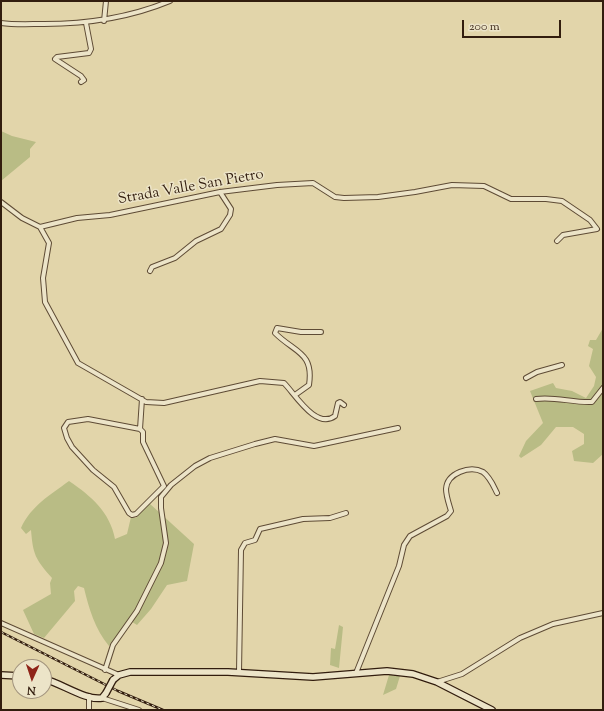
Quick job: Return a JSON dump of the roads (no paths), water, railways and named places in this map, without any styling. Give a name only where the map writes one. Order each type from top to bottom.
[{"type":"street","points":[[104,21],[106,1]]},
{"type":"street","points":[[1,23],[86,23],[104,21],[152,9],[170,1]]},
{"type":"street","points":[[81,82],[84,80],[81,76],[56,61],[55,58],[89,53],[91,49],[86,23]]},
{"type":"street","name":"Strada Valle San Pietro","points":[[40,227],[76,218],[124,213],[220,192],[277,185],[313,183],[335,197],[344,198],[378,197],[452,185],[484,186],[511,199],[546,199],[562,201],[590,220],[597,230],[563,235],[557,240]]},
{"type":"street","points":[[150,271],[152,267],[182,254],[201,238],[221,229],[230,216],[231,209],[220,192]]},
{"type":"street","points":[[1,202],[22,218],[40,227],[49,243],[43,278],[45,302],[78,363],[146,402],[164,403],[260,381],[284,383],[309,412],[320,418],[333,418],[335,416],[338,404],[340,402],[344,405]]},
{"type":"street","points":[[295,395],[309,385],[311,372],[303,354],[284,343],[275,333],[277,328],[301,332],[321,332]]},
{"type":"street","points":[[526,378],[537,372],[562,365]]},
{"type":"street","points":[[536,399],[545,398],[572,402],[592,402],[603,388]]},
{"type":"street","points":[[142,399],[140,429],[143,432],[143,442],[164,484],[171,486]]},
{"type":"street","points":[[140,429],[84,419],[68,422],[64,430],[72,447],[93,470],[114,487],[131,515],[136,514],[144,507],[162,489],[164,484]]},
{"type":"street","points":[[105,670],[113,645],[137,611],[162,563],[166,543],[160,503],[161,497],[185,473],[210,458],[255,444],[279,440],[314,446],[398,428]]},
{"type":"street","points":[[356,673],[398,566],[404,545],[410,536],[447,516],[451,511],[446,489],[452,478],[466,470],[476,469],[484,473],[490,479],[497,493]]},
{"type":"street","points":[[239,672],[240,550],[245,543],[255,540],[260,529],[303,519],[330,518],[346,513]]},
{"type":"street","points":[[437,682],[462,674],[520,638],[553,624],[603,613]]},
{"type":"street","points":[[1,623],[105,670],[120,674],[130,672],[239,672],[313,677],[387,670],[437,682],[492,710]]},
{"type":"street","points":[[105,670],[112,676],[113,680]]},
{"type":"street","points":[[102,698],[113,680],[120,674]]},
{"type":"street","points":[[1,675],[12,676]]},
{"type":"street","points":[[52,682],[97,699],[102,698],[139,710]]},
{"type":"street","points":[[88,696],[89,710]]},
{"type":"railway","points":[[1,632],[118,691],[163,710]]}]
